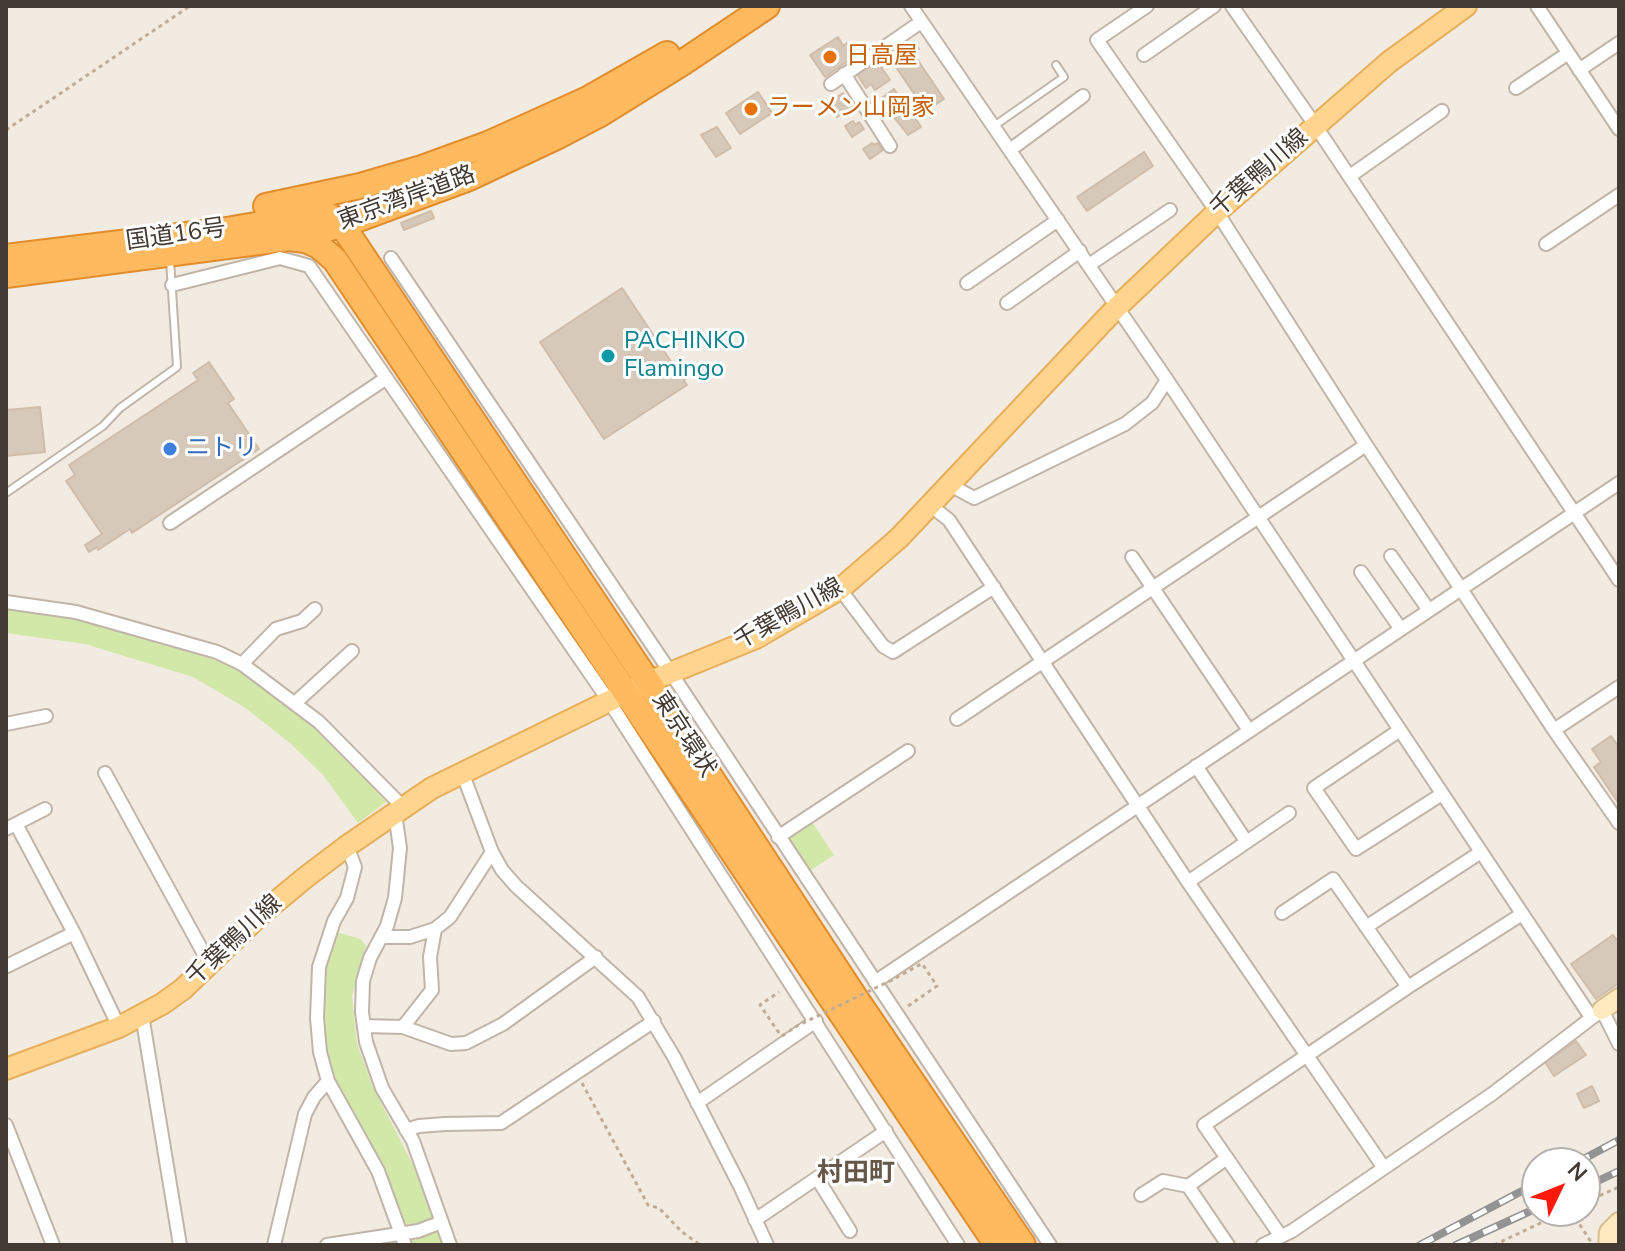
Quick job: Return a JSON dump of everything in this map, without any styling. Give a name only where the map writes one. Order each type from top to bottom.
[{"type":"highway","name":"東京湾岸道路","points":[[6,241],[179,220],[290,201],[422,168],[488,144],[588,99],[660,58],[739,6]]},
{"type":"highway","name":"東京湾岸道路","points":[[6,275],[289,238],[469,178],[600,114],[767,6]]},
{"type":"highway","points":[[336,223],[338,204],[351,188]]},
{"type":"highway","name":"国道16号","points":[[6,257],[227,230],[318,214],[336,223]]},
{"type":"highway","name":"東京環状","points":[[336,223],[338,244],[403,340],[439,414]]},
{"type":"highway","name":"東京環状","points":[[336,223],[660,678],[854,996],[1023,1245]]},
{"type":"highway","name":"東京環状","points":[[289,238],[319,246],[335,260],[439,414],[617,698],[692,789],[997,1245]]},
{"type":"highway","points":[[745,911],[766,898]]},
{"type":"main road","name":"千葉鴨川線","points":[[6,1069],[119,1027],[183,989],[260,915],[347,846],[462,772],[660,678],[756,638],[840,589],[931,506],[1117,307],[1217,212],[1389,62],[1466,6]]},
{"type":"street","points":[[911,6],[1167,380],[1522,914],[1619,1044]]},
{"type":"street","points":[[1147,6],[1097,40],[1217,212],[1366,445],[1619,823]]},
{"type":"street","points":[[1144,55],[1214,6]]},
{"type":"street","points":[[1232,6],[1350,176],[1619,580]]},
{"type":"street","points":[[1537,6],[1619,129]]},
{"type":"street","points":[[831,84],[921,22]]},
{"type":"street","points":[[1579,70],[1619,43]]},
{"type":"street","points":[[1516,88],[1567,54]]},
{"type":"street","points":[[844,74],[890,146]]},
{"type":"street","points":[[1010,150],[1083,96]]},
{"type":"street","points":[[1350,176],[1442,111]]},
{"type":"street","points":[[1546,244],[1619,195]]},
{"type":"street","points":[[1089,265],[1170,210]]},
{"type":"street","points":[[967,283],[1058,220]]},
{"type":"street","points":[[1007,303],[1080,251]]},
{"type":"street","points":[[172,285],[280,258],[309,266],[582,661],[617,698],[745,911],[958,1245]]},
{"type":"street","points":[[391,258],[639,626],[660,678],[708,730],[1050,1245]]},
{"type":"street","points":[[170,523],[385,379]]},
{"type":"street","points":[[950,485],[974,498],[1125,424],[1152,403],[1167,380]]},
{"type":"street","points":[[957,719],[1366,445]]},
{"type":"street","points":[[875,982],[1619,483]]},
{"type":"street","points":[[931,506],[949,520],[1188,882],[1384,1168]]},
{"type":"street","points":[[1391,556],[1428,609]]},
{"type":"street","points":[[1132,557],[1248,729]]},
{"type":"street","points":[[1361,572],[1400,628]]},
{"type":"street","points":[[840,589],[883,646],[893,652],[994,587]]},
{"type":"street","points":[[6,602],[76,612],[217,652],[242,664],[295,703],[347,748],[399,810],[400,848],[395,898],[387,926],[370,958],[363,981],[364,1026],[366,1042],[382,1088],[422,1163],[450,1245]]},
{"type":"street","points":[[242,664],[276,629],[302,621],[315,609]]},
{"type":"street","points":[[295,703],[352,651]]},
{"type":"street","points":[[1554,730],[1619,687]]},
{"type":"street","points":[[6,724],[46,716]]},
{"type":"street","points":[[1400,730],[1314,788],[1356,849],[1442,794]]},
{"type":"street","points":[[778,837],[908,751]]},
{"type":"street","points":[[1196,766],[1246,841]]},
{"type":"street","points":[[462,772],[492,852],[502,870],[638,997],[654,1021],[767,1245]]},
{"type":"street","points":[[105,773],[209,963]]},
{"type":"street","points":[[45,809],[11,826],[74,933],[119,1027]]},
{"type":"street","points":[[1188,882],[1289,813]]},
{"type":"street","points":[[347,846],[355,867],[347,898],[334,921],[319,967],[317,1018],[320,1052],[328,1081],[378,1171],[403,1239]]},
{"type":"street","points":[[381,937],[410,937],[435,929],[450,917],[492,852]]},
{"type":"street","points":[[1366,927],[1481,852]]},
{"type":"street","points":[[1282,913],[1333,879],[1408,987]]},
{"type":"street","points":[[1280,1235],[1204,1125],[1522,914]]},
{"type":"street","points":[[403,1027],[432,990],[430,957],[435,929]]},
{"type":"street","points":[[7,966],[74,933]]},
{"type":"street","points":[[364,1026],[403,1027],[451,1044],[466,1043],[503,1024],[596,957]]},
{"type":"street","points":[[1263,1245],[1292,1231],[1492,1094],[1619,998]]},
{"type":"street","points":[[142,1015],[180,1245]]},
{"type":"street","points":[[406,1130],[445,1124],[501,1123],[654,1021]]},
{"type":"street","points":[[697,1103],[816,1021]]},
{"type":"street","points":[[274,1245],[305,1114],[328,1081]]},
{"type":"street","points":[[6,1125],[53,1245]]},
{"type":"street","points":[[755,1220],[886,1131]]},
{"type":"street","points":[[1188,1186],[1227,1158]]},
{"type":"street","points":[[817,1178],[850,1231]]},
{"type":"street","points":[[1141,1195],[1163,1181],[1188,1186],[1228,1245]]},
{"type":"street","points":[[327,1245],[403,1239],[442,1222]]},
{"type":"street","points":[[1608,1245],[1609,1232],[1619,1222]]},
{"type":"lane","points":[[994,126],[1064,77],[1056,65]]},
{"type":"lane","points":[[6,493],[103,426],[120,408],[177,367],[170,255]]},
{"type":"path","points":[[6,130],[190,6]]},
{"type":"path","points":[[781,991],[760,1005],[782,1036],[921,964],[937,986],[907,1007]]},
{"type":"path","points":[[577,1073],[648,1205],[659,1208],[700,1245]]},
{"type":"path","points":[[1494,1245],[1534,1227]]},
{"type":"path","points":[[1580,1227],[1593,1245]]},
{"type":"green space","points":[[6,609],[82,620],[228,664],[255,678],[295,709],[336,746],[386,802],[358,823],[323,775],[290,743],[244,707],[193,677],[85,644],[6,633]]},
{"type":"green space","points":[[812,822],[834,855],[811,870],[789,838]]},
{"type":"green space","points":[[336,932],[361,939],[366,946],[352,996],[357,1044],[372,1085],[417,1173],[442,1245],[409,1245],[373,1147],[352,1120],[328,1073],[321,1030],[322,974]]},
{"type":"building","points":[[838,37],[843,46],[847,43],[855,56],[825,77],[810,55]]},
{"type":"building","points":[[917,46],[919,49],[913,53],[944,99],[926,111],[893,63]]},
{"type":"building","points":[[877,61],[890,80],[875,90],[871,84],[866,88],[857,74]]},
{"type":"building","points":[[894,89],[904,103],[891,112],[883,97]]},
{"type":"building","points":[[758,92],[772,113],[740,134],[726,113]]},
{"type":"building","points":[[843,93],[852,107],[837,117],[828,103]]},
{"type":"building","points":[[908,107],[921,127],[908,135],[893,116]]},
{"type":"building","points":[[853,121],[856,125],[859,122],[864,129],[852,137],[845,126]]},
{"type":"building","points":[[717,127],[731,148],[716,157],[701,135]]},
{"type":"building","points":[[878,143],[883,150],[870,159],[863,149]]},
{"type":"building","points":[[1144,152],[1153,166],[1087,211],[1077,197]]},
{"type":"building","points":[[431,211],[434,218],[404,230],[401,223]]},
{"type":"building","name":"PACHINKO Flamingo","points":[[622,288],[678,372],[682,369],[687,385],[604,439],[540,342]]},
{"type":"building","points":[[209,362],[234,399],[228,403],[259,449],[132,533],[130,529],[98,550],[97,547],[89,552],[85,545],[102,534],[66,481],[75,475],[69,465],[198,380],[193,373]]},
{"type":"building","points":[[40,407],[45,452],[6,456],[6,410]]},
{"type":"building","points":[[1611,736],[1619,747],[1619,804],[1594,767],[1601,762],[1592,749]]},
{"type":"building","points":[[1613,935],[1619,943],[1619,983],[1596,999],[1571,964]]},
{"type":"building","points":[[1576,1041],[1586,1055],[1554,1076],[1545,1062]]},
{"type":"building","points":[[1592,1086],[1599,1101],[1584,1108],[1577,1094]]},
{"type":"railway","points":[[1601,1150],[1619,1140]]},
{"type":"railway","points":[[1601,1179],[1619,1171]]},
{"type":"railway","points":[[1420,1245],[1521,1191]]},
{"type":"railway","points":[[1456,1245],[1521,1215]]},
{"type":"place","name":"日高屋","points":[[830,57]]},
{"type":"place","name":"ラーメン山岡家","points":[[751,109]]},
{"type":"place","name":"PACHINKO Flamingo","points":[[608,356]]},
{"type":"place","name":"ニトリ","points":[[170,449]]},
{"type":"district","name":"村田町","points":[[856,1175]]}]
